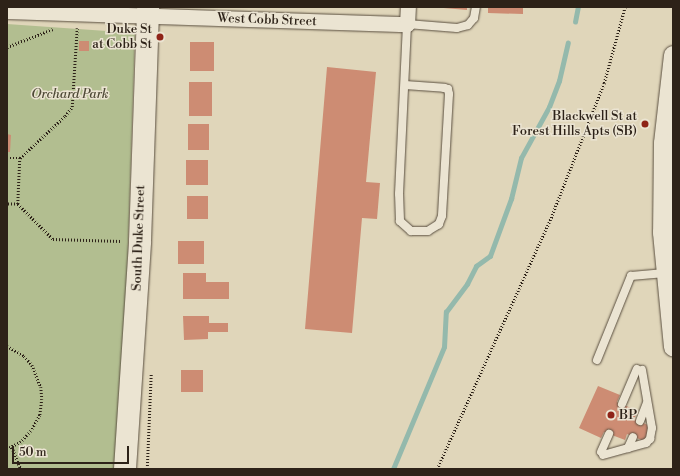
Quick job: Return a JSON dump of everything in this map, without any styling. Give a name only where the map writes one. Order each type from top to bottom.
[{"type":"main road","name":"South Duke Street","points":[[125,469],[140,241],[147,11]]},
{"type":"street","points":[[407,24],[408,7]]},
{"type":"street","name":"West Cobb Street","points":[[7,11],[147,11],[407,24]]},
{"type":"street","points":[[673,55],[668,160],[662,232],[673,346]]},
{"type":"lane","points":[[404,85],[444,88],[448,89],[449,94],[442,216],[434,228],[419,231],[405,228],[400,221],[399,194],[404,85],[407,24],[457,28],[468,25],[474,18],[476,7]]},
{"type":"lane","points":[[597,360],[631,276],[665,273]]},
{"type":"lane","points":[[610,434],[602,453],[646,443],[650,439],[652,428],[640,369],[622,404]]},
{"type":"lane","points":[[640,421],[647,402]]},
{"type":"lane","points":[[628,448],[633,437]]},
{"type":"path","points":[[437,469],[552,215],[604,83],[616,30],[625,7]]},
{"type":"path","points":[[7,47],[57,28]]},
{"type":"path","points":[[7,158],[20,158],[65,116],[72,106],[75,28],[84,28]]},
{"type":"path","points":[[18,204],[20,158]]},
{"type":"path","points":[[7,204],[18,204],[53,239],[140,241]]},
{"type":"path","points":[[7,346],[24,356],[32,365],[41,387],[42,399],[40,415],[34,427],[21,442],[7,449]]},
{"type":"path","points":[[12,447],[21,469]]},
{"type":"green space","name":"Orchard Park","points":[[7,24],[135,33],[126,315],[115,469],[7,469]]},
{"type":"building","points":[[432,7],[467,7],[467,10]]},
{"type":"building","points":[[488,7],[523,7],[523,14],[488,13]]},
{"type":"building","points":[[79,41],[89,41],[89,51],[79,51]]},
{"type":"building","points":[[190,42],[214,42],[214,71],[190,71]]},
{"type":"building","points":[[327,67],[376,72],[366,182],[380,183],[377,219],[362,218],[352,333],[305,329]]},
{"type":"building","points":[[189,82],[212,82],[212,116],[189,116]]},
{"type":"building","points":[[188,124],[209,124],[209,150],[188,150]]},
{"type":"building","points":[[7,134],[11,135],[10,152],[7,152]]},
{"type":"building","points":[[186,160],[208,160],[208,185],[186,185]]},
{"type":"building","points":[[187,196],[208,196],[208,219],[187,219]]},
{"type":"building","points":[[178,241],[204,241],[204,264],[178,264]]},
{"type":"building","points":[[183,273],[206,273],[206,282],[229,282],[229,299],[183,299]]},
{"type":"building","points":[[183,316],[209,316],[209,323],[228,323],[228,332],[208,332],[208,339],[184,340]]},
{"type":"building","points":[[181,370],[203,370],[203,392],[181,392]]},
{"type":"building","name":"BP","points":[[598,386],[620,395],[617,402],[638,411],[634,419],[650,426],[644,441],[627,434],[625,440],[604,432],[601,438],[579,428]]},
{"type":"waterway","points":[[575,22],[578,7]]},
{"type":"waterway","points":[[393,469],[444,347],[446,312],[467,284],[476,266],[490,256],[511,199],[521,158],[549,107],[559,81],[568,43]]},
{"type":"place","name":"Duke St at Cobb St","points":[[160,37]]},
{"type":"place","name":"Blackwell St at Forest Hills Apts (SB)","points":[[645,124]]},
{"type":"place","name":"BP","points":[[611,415]]}]
